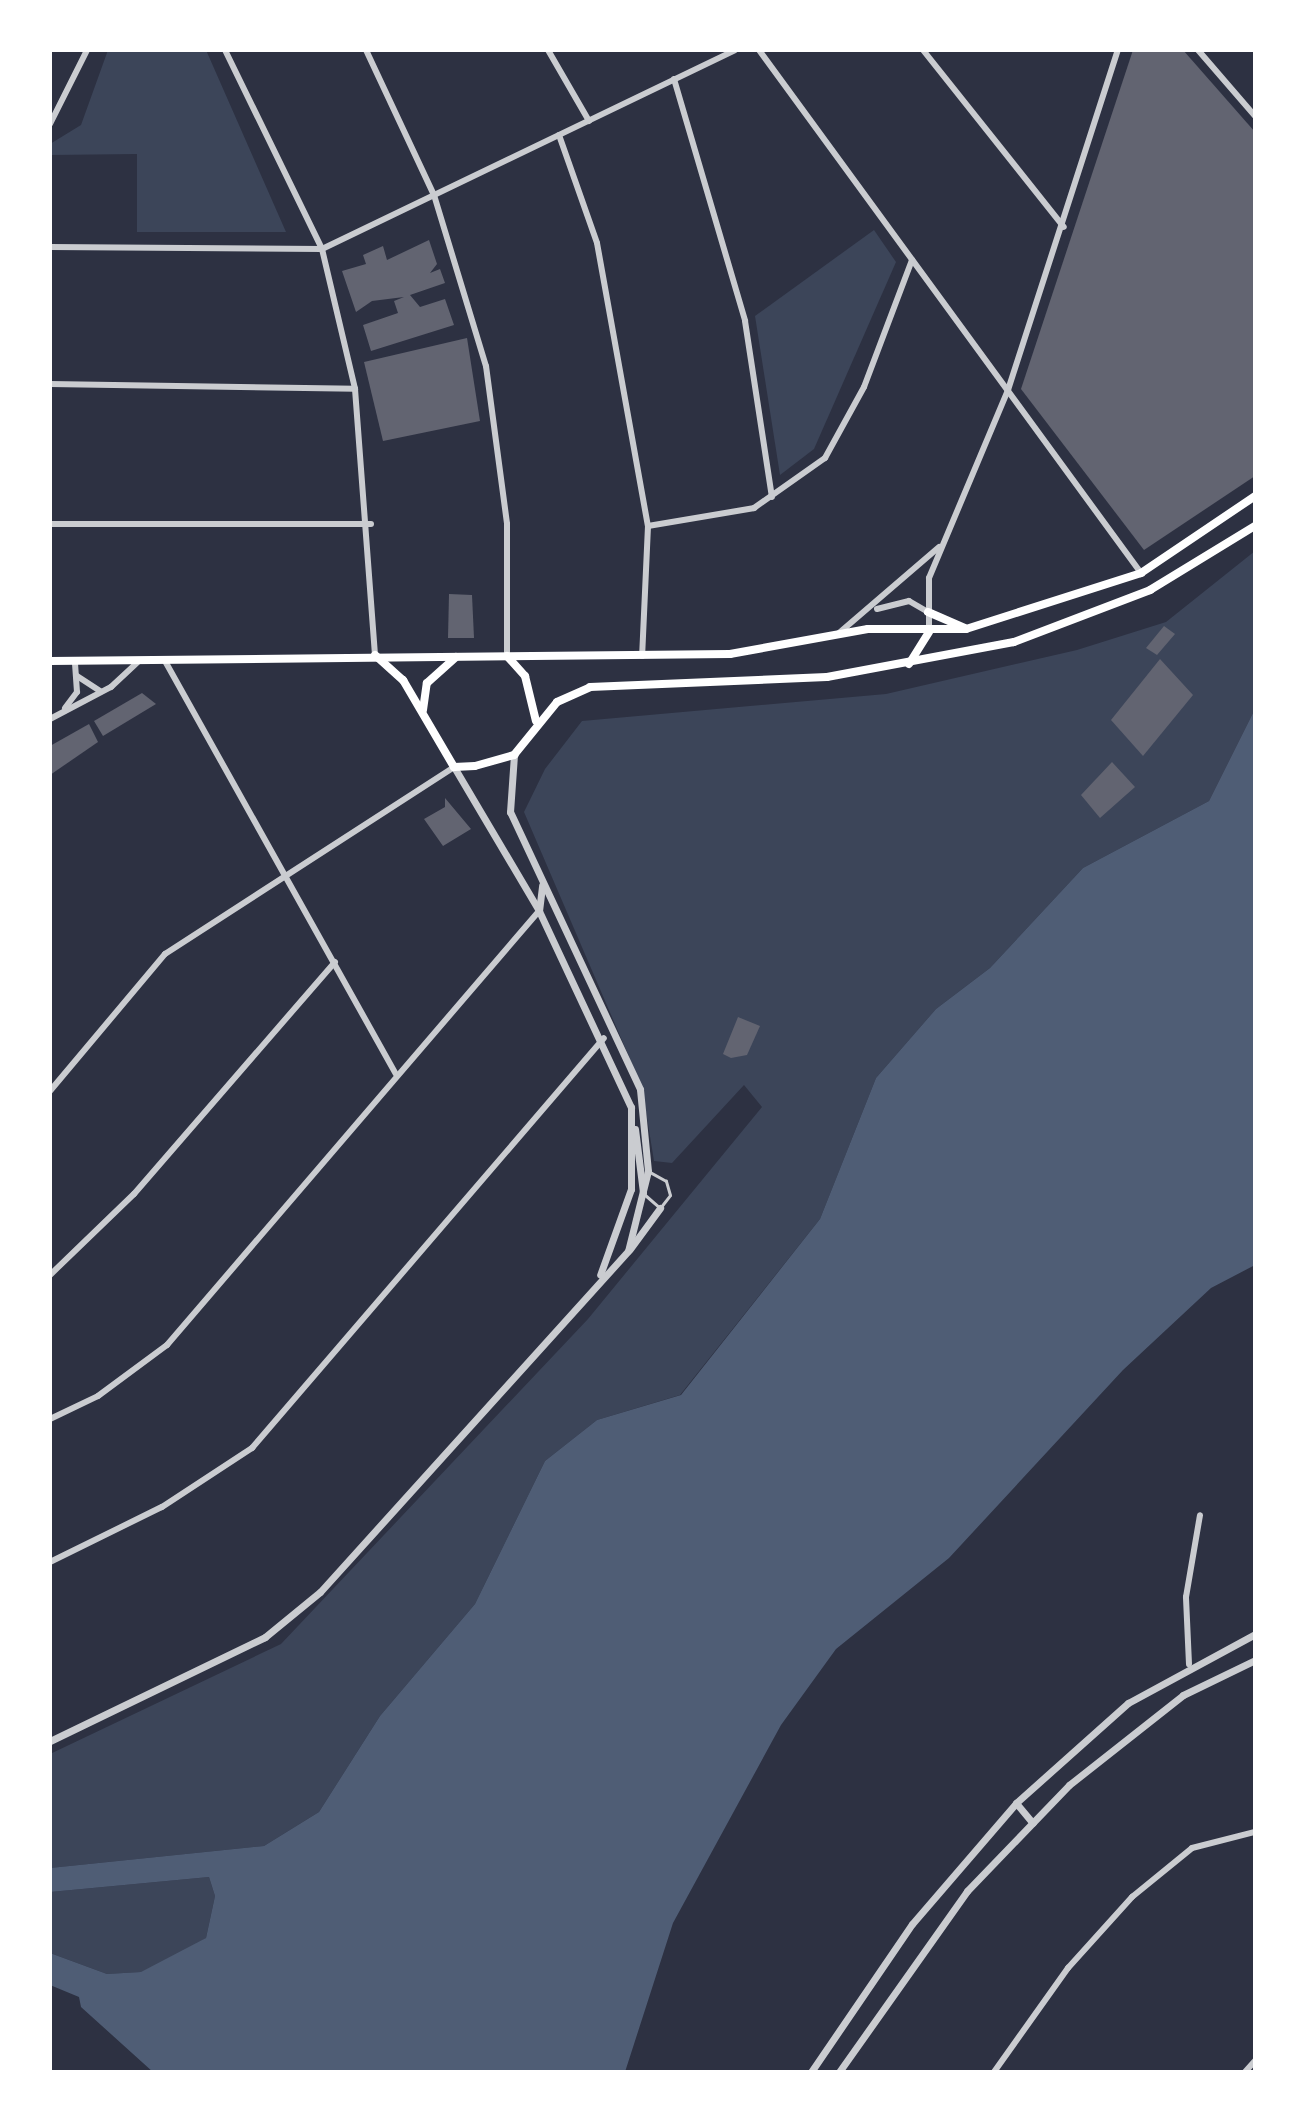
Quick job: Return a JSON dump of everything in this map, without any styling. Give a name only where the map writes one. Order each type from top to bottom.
[{"type":"main road","points":[[50,661],[375,655],[730,654],[838,634],[966,629],[1141,573],[1255,496]]},
{"type":"main road","points":[[375,655],[403,680],[454,767],[514,755],[536,721],[590,687],[827,677],[1014,642],[1150,590],[1255,526]]},
{"type":"main road","points":[[928,612],[966,629]]},
{"type":"main road","points":[[908,664],[929,632]]},
{"type":"main road","points":[[507,656],[525,676],[536,721]]},
{"type":"main road","points":[[424,714],[427,683],[456,657]]},
{"type":"street","points":[[50,124],[87,50]]},
{"type":"street","points":[[225,50],[322,249],[355,389],[371,524],[375,655]]},
{"type":"street","points":[[366,50],[434,195],[486,366],[507,524],[507,656]]},
{"type":"street","points":[[548,50],[589,121]]},
{"type":"street","points":[[50,247],[322,249],[735,50]]},
{"type":"street","points":[[759,50],[1141,573]]},
{"type":"street","points":[[923,50],[1064,227]]},
{"type":"street","points":[[1198,50],[1255,116]]},
{"type":"street","points":[[929,632],[929,578],[1008,390],[1064,227],[1115,52]]},
{"type":"street","points":[[674,79],[745,321],[772,497]]},
{"type":"street","points":[[559,135],[597,243],[648,526],[642,656]]},
{"type":"street","points":[[648,526],[754,508],[825,458],[864,387],[912,260]]},
{"type":"street","points":[[50,384],[355,389]]},
{"type":"street","points":[[50,524],[371,524]]},
{"type":"street","points":[[838,634],[872,611],[941,544]]},
{"type":"street","points":[[872,611],[909,601],[928,612]]},
{"type":"street","points":[[63,711],[77,676],[75,661]]},
{"type":"street","points":[[50,719],[101,692],[139,661]]},
{"type":"street","points":[[165,661],[286,872],[396,1074]]},
{"type":"street","points":[[77,676],[101,692]]},
{"type":"street","points":[[514,755],[510,812],[640,1089],[648,1171],[645,1195],[628,1251]]},
{"type":"street","points":[[50,1091],[165,954],[286,872],[454,767],[539,911],[604,1038],[634,1127],[645,1195]]},
{"type":"street","points":[[50,1419],[98,1396],[167,1345],[396,1074],[539,911],[539,873]]},
{"type":"street","points":[[50,1275],[134,1194],[335,962]]},
{"type":"street","points":[[604,1038],[618,1046],[640,1089]]},
{"type":"street","points":[[50,1562],[173,1500],[252,1448],[604,1038]]},
{"type":"street","points":[[597,1281],[623,1228],[634,1127]]},
{"type":"street","points":[[50,1741],[265,1637],[320,1592],[597,1281],[628,1251],[660,1208]]},
{"type":"street","points":[[1189,1664],[1186,1597],[1200,1515]]},
{"type":"street","points":[[811,2072],[912,1924],[1016,1803],[1128,1703],[1189,1664],[1255,1634]]},
{"type":"street","points":[[839,2072],[967,1891],[1033,1823],[1141,1724],[1255,1660]]},
{"type":"street","points":[[1016,1803],[1033,1823]]},
{"type":"street","points":[[994,2072],[1068,1968],[1132,1897],[1192,1848],[1255,1832]]},
{"type":"street","points":[[1245,2072],[1255,2061]]},
{"type":"lane","points":[[645,1195],[660,1208],[671,1188],[648,1171]]},
{"type":"shaded area","points":[[108,50],[206,50],[286,232],[137,232],[137,154],[50,155],[50,144],[81,125]]},
{"type":"shaded area","points":[[874,230],[896,262],[814,449],[780,475],[755,316]]},
{"type":"shaded area","points":[[1255,551],[1255,709],[1209,801],[1083,868],[990,968],[936,1009],[876,1078],[820,1219],[680,1395],[597,1420],[545,1461],[475,1604],[380,1716],[319,1812],[264,1846],[50,1868],[50,1754],[281,1644],[588,1319],[762,1107],[744,1085],[672,1163],[654,1161],[642,1087],[524,812],[545,769],[582,721],[886,694],[1077,650],[1166,622]]},
{"type":"shaded area","points":[[1255,709],[1255,1265],[1211,1288],[1123,1370],[949,1558],[836,1649],[781,1725],[673,1923],[625,2072],[153,2072],[81,2007],[79,1997],[50,1985],[50,1953],[107,1974],[141,1972],[206,1938],[215,1896],[209,1877],[50,1892],[50,1868],[264,1846],[319,1812],[380,1716],[475,1604],[545,1461],[597,1420],[681,1395],[820,1219],[876,1078],[936,1009],[990,968],[1083,868],[1209,801]]},
{"type":"shaded area","points":[[209,1877],[215,1896],[206,1938],[181,1956],[142,1972],[107,1974],[50,1953],[50,1892]]},
{"type":"building","points":[[1133,50],[1183,50],[1255,132],[1255,476],[1144,550],[1021,389]]},
{"type":"building","points":[[429,240],[437,264],[430,273],[440,269],[445,283],[410,295],[420,307],[445,299],[454,325],[371,351],[363,325],[398,313],[394,301],[404,297],[372,301],[356,312],[342,271],[366,264],[363,255],[383,246],[387,260]]},
{"type":"building","points":[[467,338],[480,421],[383,441],[364,362]]},
{"type":"building","points":[[449,594],[472,595],[474,638],[448,638]]},
{"type":"building","points":[[1164,626],[1175,634],[1157,655],[1146,648]]},
{"type":"building","points":[[1160,659],[1193,695],[1143,756],[1111,720]]},
{"type":"building","points":[[142,693],[156,704],[103,736],[94,721]]},
{"type":"building","points":[[89,724],[98,742],[50,775],[50,746]]},
{"type":"building","points":[[1112,762],[1135,787],[1100,818],[1081,795]]},
{"type":"building","points":[[445,798],[471,829],[443,846],[424,819],[445,807]]},
{"type":"building","points":[[738,1017],[760,1026],[747,1055],[731,1058],[723,1054]]}]
